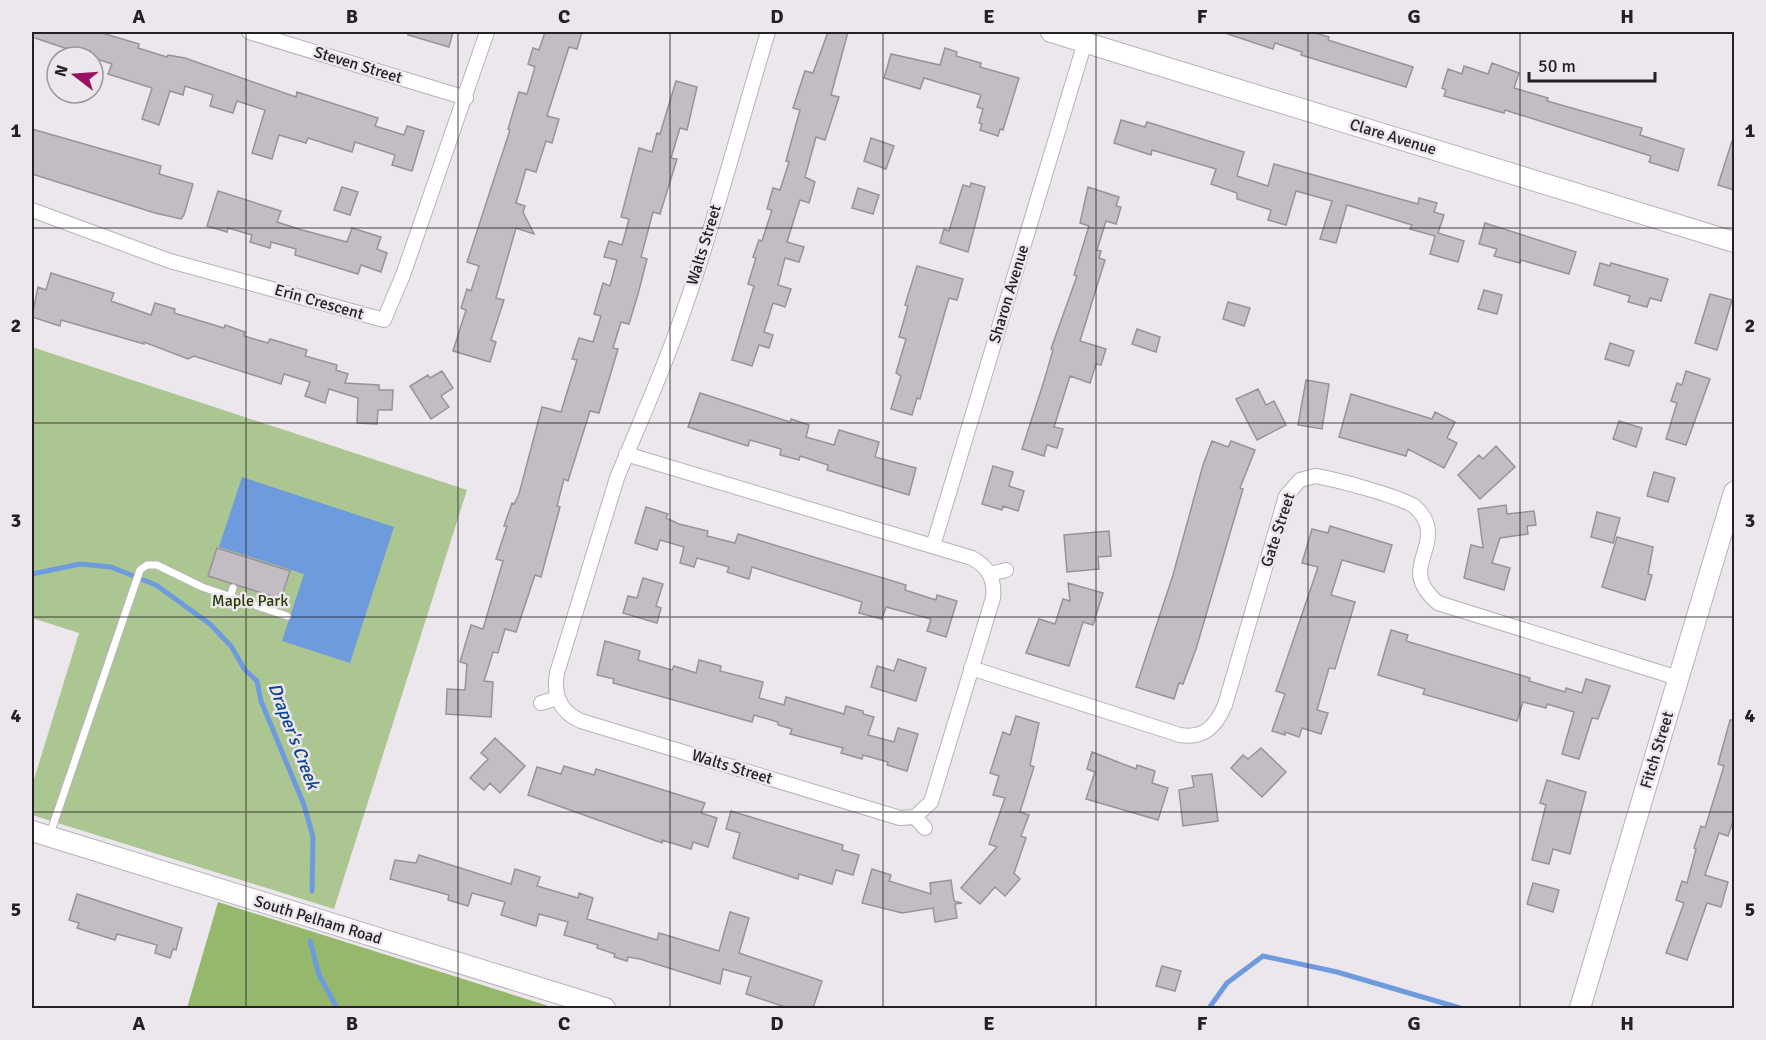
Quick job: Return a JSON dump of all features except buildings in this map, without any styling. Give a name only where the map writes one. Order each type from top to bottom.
[{"type":"street","name":"Steven Street","points":[[249,32],[466,99]]},
{"type":"street","name":"Erin Crescent","points":[[32,210],[170,261],[384,320],[404,275],[487,32]]},
{"type":"street","name":"Walts Street","points":[[768,32],[690,293],[661,374],[626,454],[557,673],[558,698],[566,711],[581,721],[900,818],[915,817]]},
{"type":"street","name":"Clare Avenue","points":[[1051,32],[1734,242]]},
{"type":"street","name":"Sharon Avenue","points":[[933,546],[1085,42]]},
{"type":"street","points":[[626,454],[972,558],[990,574],[993,582],[993,598],[931,802],[915,817],[925,828]]},
{"type":"street","name":"Gate Street","points":[[971,668],[1180,735],[1189,736],[1205,732],[1218,721],[1225,705],[1286,496],[1297,475],[1323,477],[1406,503],[1422,516]]},
{"type":"street","name":"Fitch Street","points":[[1580,1008],[1734,492]]},
{"type":"street","points":[[1436,510],[1422,516],[1428,535],[1420,560],[1421,579],[1431,597],[1438,603],[1678,678]]},
{"type":"street","points":[[990,574],[1006,570]]},
{"type":"street","points":[[541,703],[558,698]]},
{"type":"street","name":"South Pelham Road","points":[[37,835],[605,1008]]},
{"type":"lane","points":[[37,835],[140,570],[147,565],[157,565],[202,587],[286,616]]},
{"type":"lane","points":[[230,597],[233,588]]},
{"type":"lane","points":[[262,608],[265,598]]},
{"type":"green space","name":"Maple Park","points":[[32,347],[467,490],[334,909],[32,815],[32,786],[79,633],[32,618]]},
{"type":"green space","points":[[218,902],[555,1008],[187,1008]]},
{"type":"water","points":[[242,477],[394,527],[350,663],[282,641],[304,574],[219,547]]},
{"type":"waterway","name":"Draper's Creek","points":[[32,574],[80,564],[111,567],[156,585],[210,624],[231,646],[245,670],[257,681],[261,701],[304,805],[313,837],[312,891]]},
{"type":"waterway","name":"Draper's Creek","points":[[310,941],[319,975],[337,1008]]},
{"type":"waterway","points":[[1209,1008],[1227,983],[1263,956],[1337,972],[1460,1008]]}]
